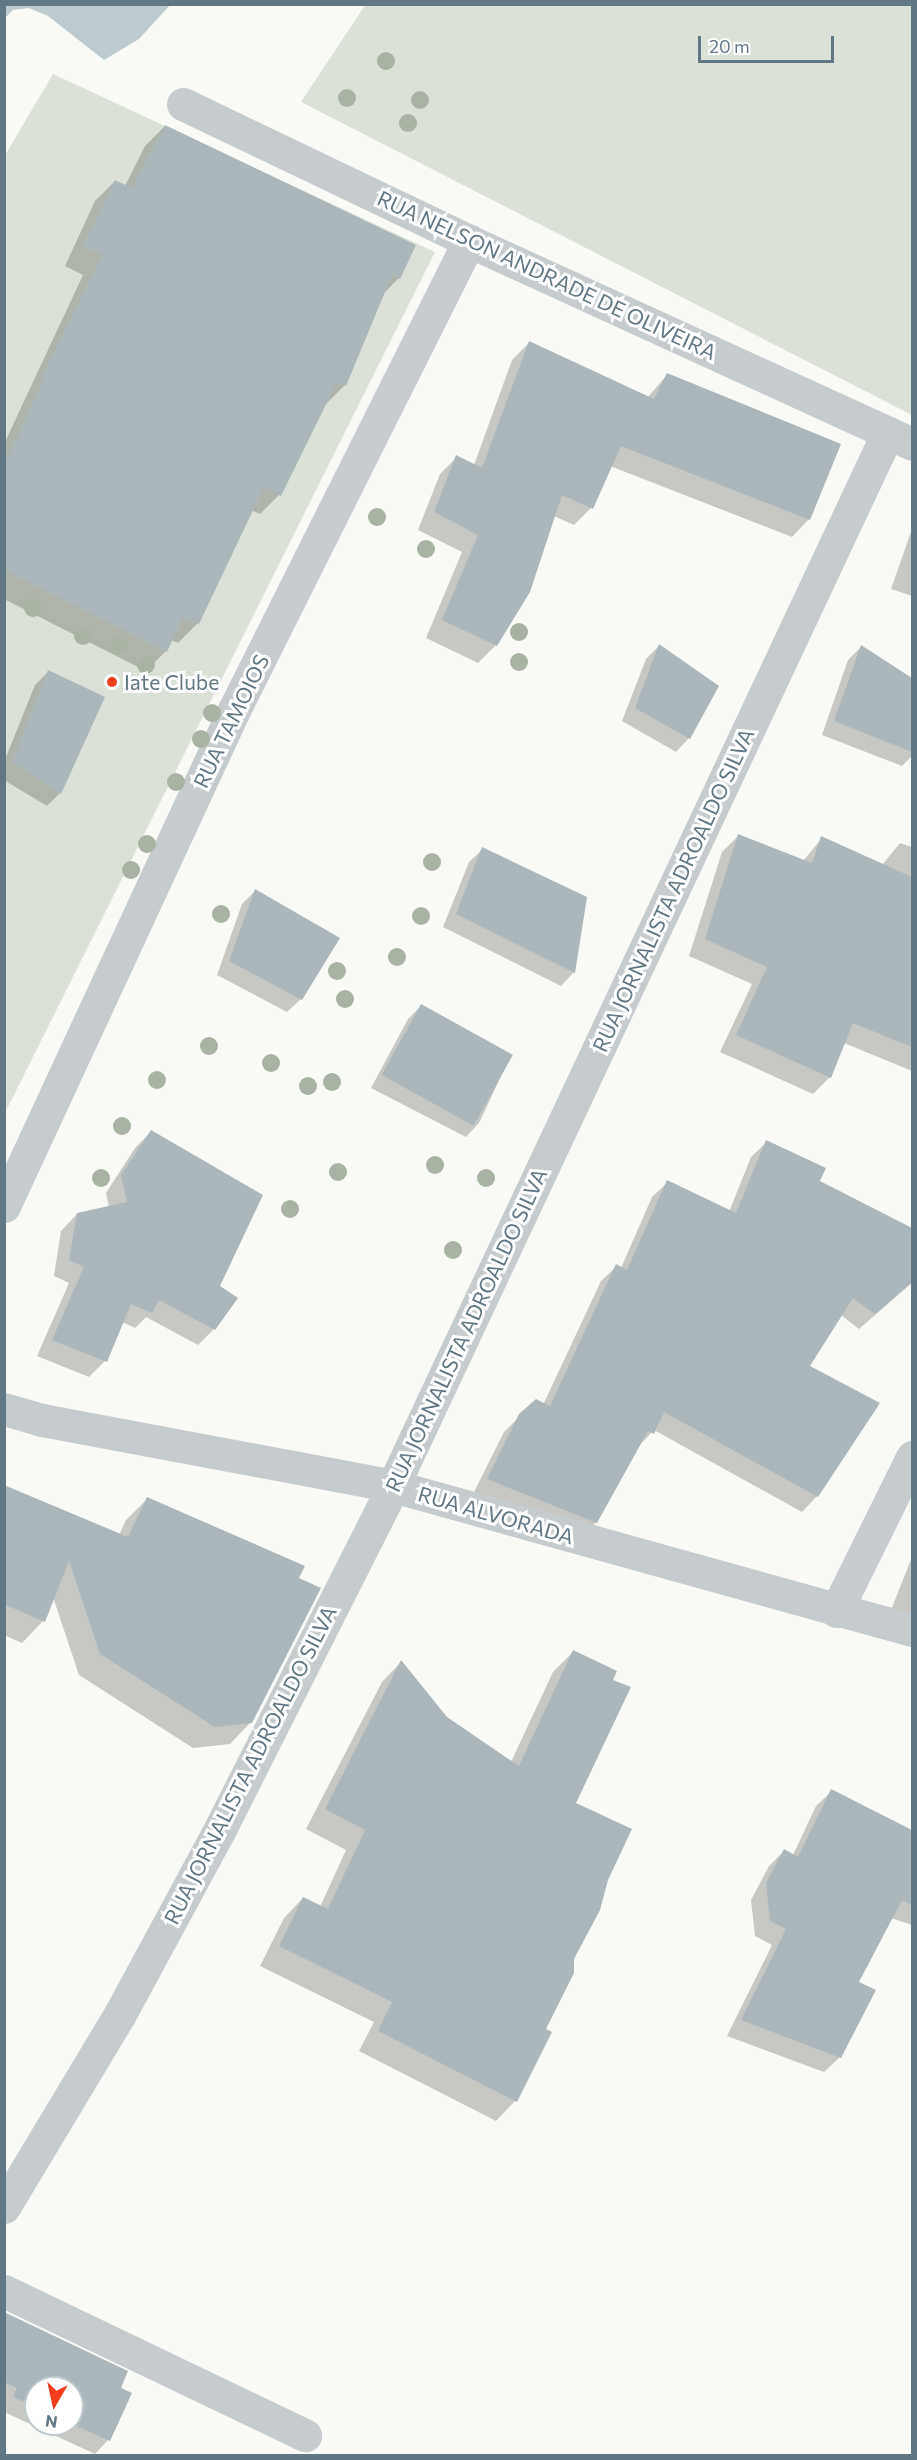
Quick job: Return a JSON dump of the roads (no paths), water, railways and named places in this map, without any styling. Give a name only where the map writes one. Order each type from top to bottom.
[{"type":"street","name":"RUA NELSON ANDRADE DE OLIVEIRA","points":[[183,104],[469,241],[900,438]]},
{"type":"street","name":"RUA TAMOIOS","points":[[4,1206],[234,710],[469,241]]},
{"type":"street","name":"RUA JORNALISTA ADROALDO SILVA","points":[[4,2207],[120,2014],[221,1827],[393,1486],[900,438]]},
{"type":"street","name":"RUA ALVORADA","points":[[4,1409],[42,1419],[393,1486],[836,1611],[912,1630]]},
{"type":"street","points":[[836,1611],[912,1457]]},
{"type":"street","points":[[4,2291],[305,2435]]},
{"type":"place","name":"Iate Clube","points":[[112,682]]}]
